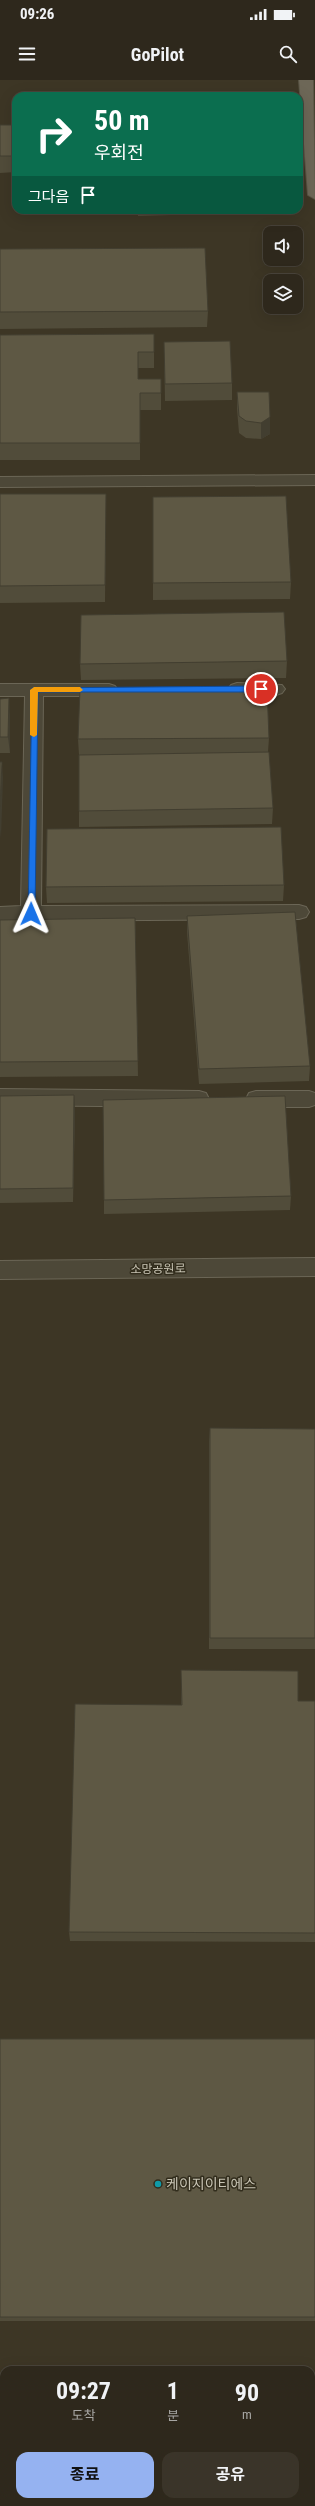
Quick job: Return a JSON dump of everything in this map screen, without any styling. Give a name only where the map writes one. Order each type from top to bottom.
[{"type":"main road","points":[[306,80],[315,195]]},
{"type":"street","points":[[0,482],[315,480]]},
{"type":"street","points":[[0,690],[128,689]]},
{"type":"street","points":[[222,689],[276,689]]},
{"type":"street","points":[[31,914],[34,690]]},
{"type":"street","points":[[0,914],[299,912]]},
{"type":"street","points":[[0,1097],[309,1099]]},
{"type":"street","name":"소망공원로","points":[[0,1270],[315,1267]]},
{"type":"building","points":[[0,125],[12,125],[12,156],[0,156]]},
{"type":"building","points":[[205,248],[208,311],[0,312],[0,249]]},
{"type":"building","points":[[154,334],[154,352],[138,352],[138,379],[161,379],[161,393],[140,393],[140,443],[0,443],[0,335]]},
{"type":"building","points":[[230,341],[232,383],[165,384],[164,342]]},
{"type":"building","points":[[237,392],[269,392],[270,417],[261,423],[246,421],[239,416]]},
{"type":"building","points":[[0,494],[106,494],[105,585],[0,586]]},
{"type":"building","points":[[286,496],[291,582],[153,583],[153,497]]},
{"type":"building","points":[[284,612],[287,661],[80,664],[81,615]]},
{"type":"building","points":[[267,688],[269,738],[78,739],[80,689]]},
{"type":"building","points":[[9,698],[8,737],[0,737],[0,699]]},
{"type":"building","points":[[269,752],[273,808],[79,811],[79,755]]},
{"type":"building","points":[[0,762],[2,762],[0,807]]},
{"type":"building","points":[[281,827],[284,885],[46,887],[47,829]]},
{"type":"building","points":[[295,912],[310,1066],[199,1069],[187,916]]},
{"type":"building","points":[[135,918],[138,1061],[0,1062],[0,920]]},
{"type":"building","points":[[74,1095],[73,1188],[0,1189],[0,1096]]},
{"type":"building","points":[[285,1096],[291,1196],[104,1200],[103,1100]]},
{"type":"building","points":[[210,1428],[315,1429],[315,1638],[210,1638]]},
{"type":"building","points":[[181,1670],[298,1671],[298,1701],[315,1701],[315,1933],[69,1932],[75,1704],[182,1705]]},
{"type":"building","name":"케이지이티에스","points":[[0,2039],[315,2039],[315,2317],[0,2317]]},
{"type":"slow traffic","points":[[34,735],[34,690],[80,690]]},
{"type":"place","name":"케이지이티에스","points":[[158,2184]]},
{"type":"route","points":[[31,914],[34,690],[261,689]]}]
